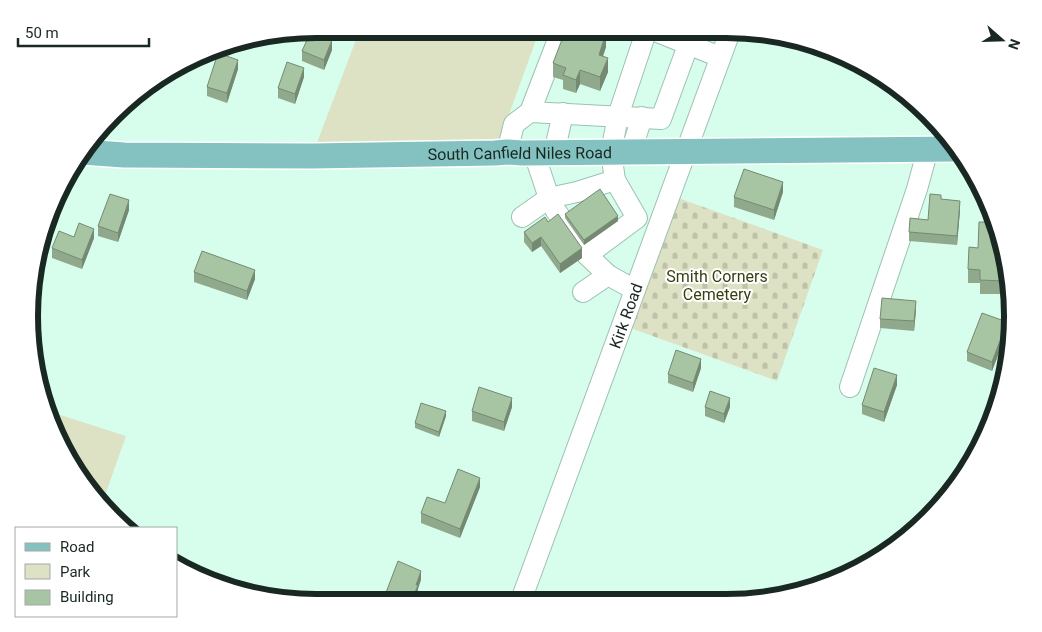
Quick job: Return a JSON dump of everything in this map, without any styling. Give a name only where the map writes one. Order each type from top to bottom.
[{"type":"main road","name":"South Canfield Niles Road","points":[[90,153],[124,155],[293,156],[495,154],[507,152],[949,149]]},
{"type":"street","points":[[507,152],[514,124],[530,112],[559,38]]},
{"type":"street","points":[[646,38],[618,116],[621,152],[615,180],[637,218],[656,231]]},
{"type":"street","points":[[530,112],[661,119],[692,38]]},
{"type":"street","points":[[693,38],[720,57]]},
{"type":"street","name":"Kirk Road","points":[[523,594],[727,38]]},
{"type":"street","points":[[562,113],[544,153],[549,198],[587,255],[608,275],[635,290]]},
{"type":"street","points":[[621,152],[642,118]]},
{"type":"street","points":[[850,387],[917,189],[928,149]]},
{"type":"street","points":[[522,217],[549,198],[580,199],[615,180]]},
{"type":"street","points":[[587,255],[605,236],[637,218]]},
{"type":"street","points":[[583,292],[608,275]]},
{"type":"green space","points":[[357,38],[537,38],[495,153],[312,156]]},
{"type":"green space","name":"Smith Corners Cemetery","points":[[670,195],[823,250],[777,381],[622,325]]},
{"type":"green space","points":[[55,413],[126,436],[104,497],[84,471],[66,439]]},
{"type":"building","points":[[308,38],[327,38],[332,40],[324,60],[302,51]]},
{"type":"building","points":[[563,38],[604,38],[599,55],[608,58],[600,77],[580,70],[576,80],[563,75],[566,68],[553,63]]},
{"type":"building","points":[[221,54],[238,60],[227,93],[207,87],[217,56]]},
{"type":"building","points":[[287,62],[304,68],[295,94],[278,88]]},
{"type":"building","points":[[744,169],[783,182],[774,210],[734,197]]},
{"type":"building","points":[[600,189],[618,216],[584,240],[565,214]]},
{"type":"building","points":[[110,194],[129,200],[118,233],[98,226]]},
{"type":"building","points":[[930,194],[941,195],[941,199],[960,201],[957,236],[909,232],[910,218],[928,220]]},
{"type":"building","points":[[558,214],[582,248],[560,264],[541,237],[532,243],[524,232],[545,217],[548,222]]},
{"type":"building","points":[[979,222],[988,222],[1002,281],[980,280],[980,270],[968,269],[969,247],[978,248]]},
{"type":"building","points":[[79,223],[94,229],[82,260],[52,248],[59,231],[74,237]]},
{"type":"building","points":[[202,251],[255,270],[247,291],[194,272]]},
{"type":"building","points":[[882,298],[916,301],[914,321],[880,319]]},
{"type":"building","points":[[982,313],[1004,321],[1004,330],[992,362],[967,352]]},
{"type":"building","points":[[676,350],[701,359],[693,383],[668,374]]},
{"type":"building","points":[[874,368],[897,375],[884,412],[862,405]]},
{"type":"building","points":[[479,387],[512,398],[504,422],[472,411]]},
{"type":"building","points":[[710,391],[730,398],[724,414],[705,407]]},
{"type":"building","points":[[421,403],[446,411],[439,432],[415,423]]},
{"type":"building","points":[[458,469],[480,478],[460,529],[421,513],[427,497],[445,503]]},
{"type":"building","points":[[398,561],[421,571],[414,594],[385,594]]}]
